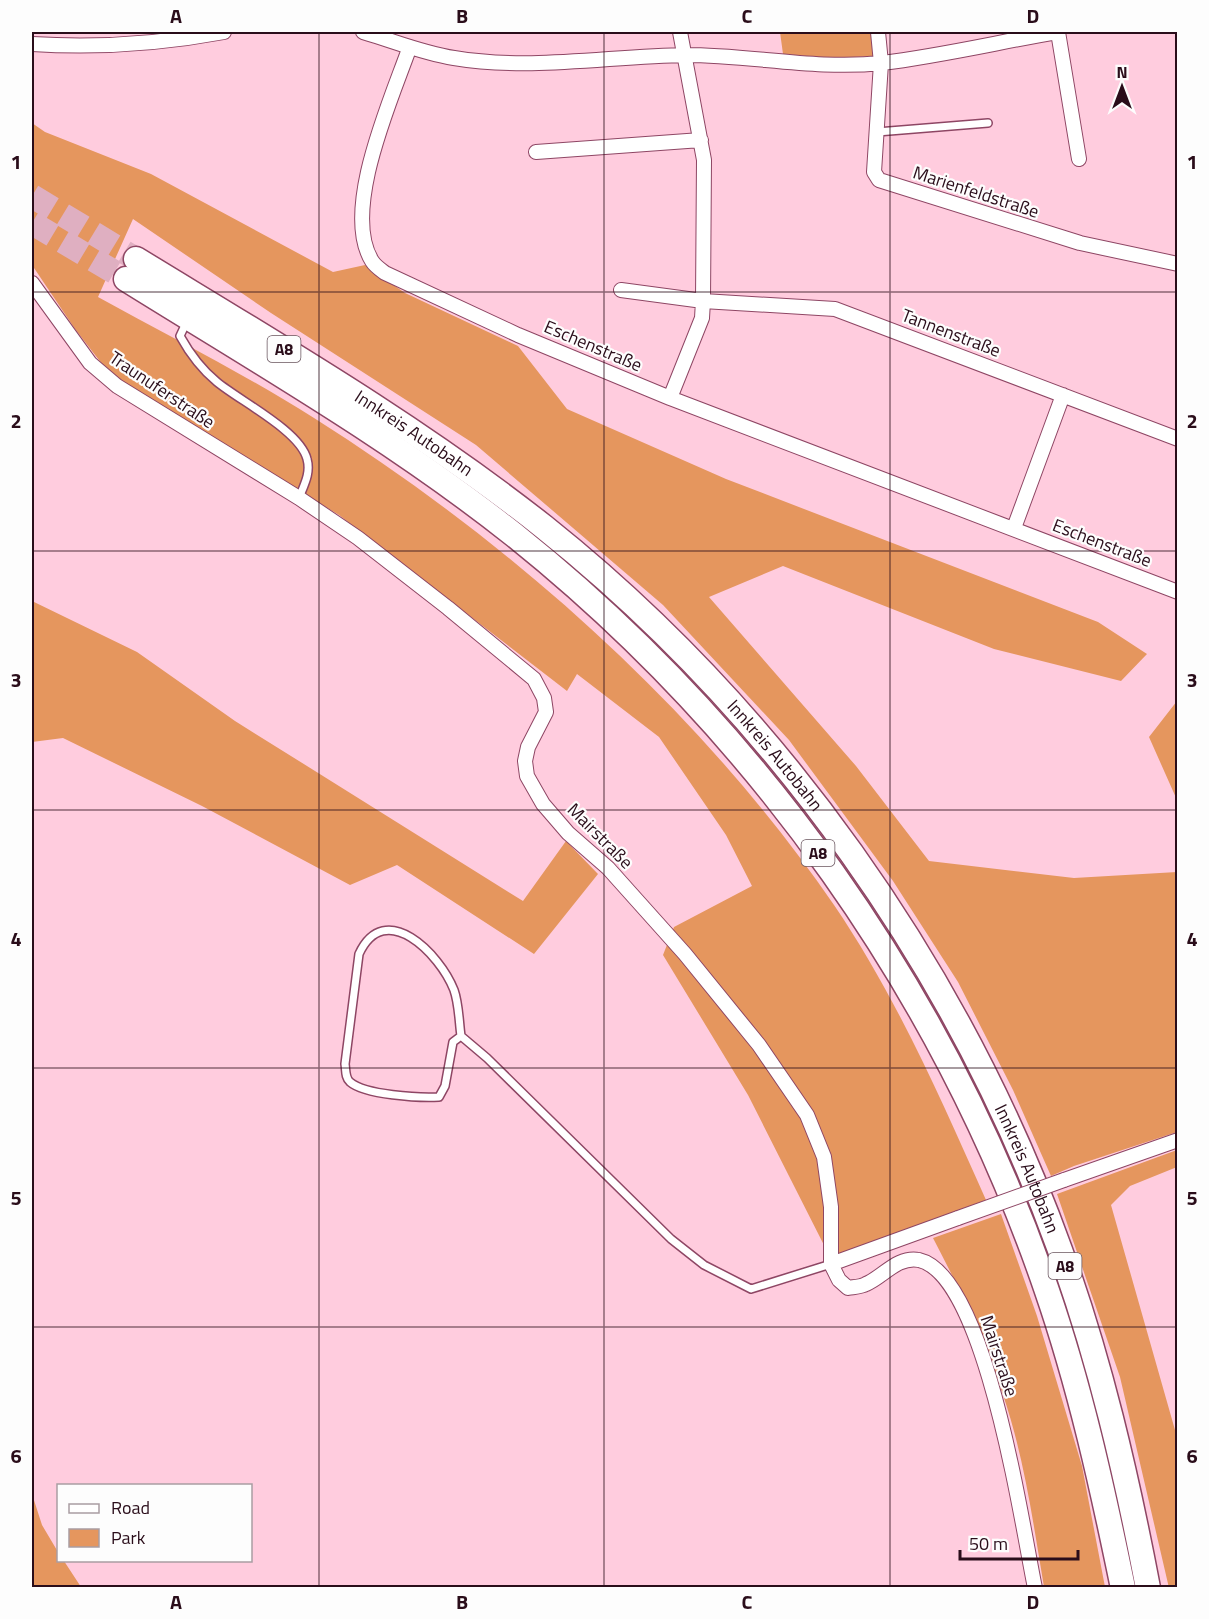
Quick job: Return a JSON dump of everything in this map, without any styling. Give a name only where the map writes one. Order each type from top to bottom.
[{"type":"highway","name":"Innkreis Autobahn","points":[[1123,1587],[1098,1471],[1070,1361],[1043,1278],[1005,1180],[961,1086],[916,1003],[848,894],[810,840],[718,728],[660,666],[512,533],[404,456],[188,318],[131,269],[430,442],[547,530],[634,606],[700,671],[751,727],[824,817],[892,914],[949,1008],[981,1068],[1034,1182],[1060,1250],[1098,1368],[1118,1446],[1148,1587]]},
{"type":"street","points":[[32,44],[83,47],[146,37],[179,40],[224,32]]},
{"type":"street","points":[[363,32],[402,41],[455,58],[522,64],[686,55],[735,57],[808,65],[881,63],[1057,32],[1079,159]]},
{"type":"street","points":[[670,398],[702,318],[703,301],[701,140],[680,32]]},
{"type":"street","name":"Marienfeldstraße","points":[[878,32],[881,63],[874,172],[879,180],[1080,243],[1178,264]]},
{"type":"street","name":"Eschenstraße","points":[[402,41],[370,163],[361,209],[366,245],[372,262],[385,273],[408,286],[670,398],[1178,591]]},
{"type":"street","points":[[536,152],[701,140]]},
{"type":"street","name":"Traunuferstraße","points":[[32,283],[90,363],[117,386],[299,498]]},
{"type":"street","name":"Tannenstraße","points":[[621,290],[703,301],[835,309],[1178,439]]},
{"type":"street","points":[[1014,528],[1063,395]]},
{"type":"street","name":"Mairstraße","points":[[299,498],[404,573],[534,679],[544,698],[546,712],[528,747],[525,761],[527,776],[543,804],[568,833],[608,868],[685,954],[759,1045],[807,1115],[824,1157],[831,1207],[831,1264],[839,1280],[848,1288],[866,1284],[904,1262],[917,1260],[930,1265],[943,1277],[962,1303],[983,1355],[999,1413],[1035,1587]]},
{"type":"street","points":[[831,1264],[1178,1140]]},
{"type":"lane","points":[[877,132],[988,123]]},
{"type":"lane","points":[[188,318],[180,336],[193,359],[217,382],[298,441],[307,458],[309,474],[299,498]]},
{"type":"lane","points":[[461,1036],[453,1042],[445,1086],[439,1097],[366,1090],[350,1082],[346,1076],[345,1064],[359,954],[366,939],[374,932],[394,930],[414,938],[443,968],[455,992],[461,1036],[488,1058],[671,1239],[704,1265],[751,1289],[831,1264]]},
{"type":"green space","points":[[780,32],[876,32],[879,56],[829,58],[783,54]]},
{"type":"green space","points":[[32,123],[45,132],[151,174],[333,272],[365,265],[405,293],[518,346],[567,409],[726,479],[1098,622],[1147,654],[1121,681],[994,649],[783,566],[709,597],[856,766],[929,861],[1074,878],[1177,872],[1177,1132],[1074,1166],[1051,1176],[1013,1090],[958,982],[893,881],[789,740],[663,605],[476,445],[271,313],[133,219],[98,297],[234,371],[314,418],[388,467],[530,576],[598,636],[663,699],[724,765],[782,834],[834,905],[878,975],[934,1086],[986,1200],[830,1257],[748,1095],[663,955],[674,927],[752,886],[726,835],[659,737],[577,674],[567,691],[339,515],[163,409],[109,373],[75,329],[32,265]]},
{"type":"green space","points":[[32,601],[137,652],[235,721],[523,901],[566,841],[598,874],[534,954],[397,865],[350,885],[202,806],[63,738],[32,742]]},
{"type":"green space","points":[[1177,701],[1177,800],[1149,737]]},
{"type":"green space","points":[[1177,1150],[1177,1167],[1130,1186],[1111,1205],[1177,1437],[1177,1587],[1169,1588],[1120,1377],[1057,1194]]},
{"type":"green space","points":[[1001,1214],[1037,1316],[1082,1466],[1105,1587],[1044,1587],[1027,1489],[1010,1416],[979,1333],[933,1238]]},
{"type":"green space","points":[[32,1494],[42,1525],[57,1550],[57,1562],[65,1562],[81,1587],[32,1587]]},
{"type":"tunnel","points":[[32,196],[136,259]]},
{"type":"tunnel","points":[[32,223],[126,279]]}]
